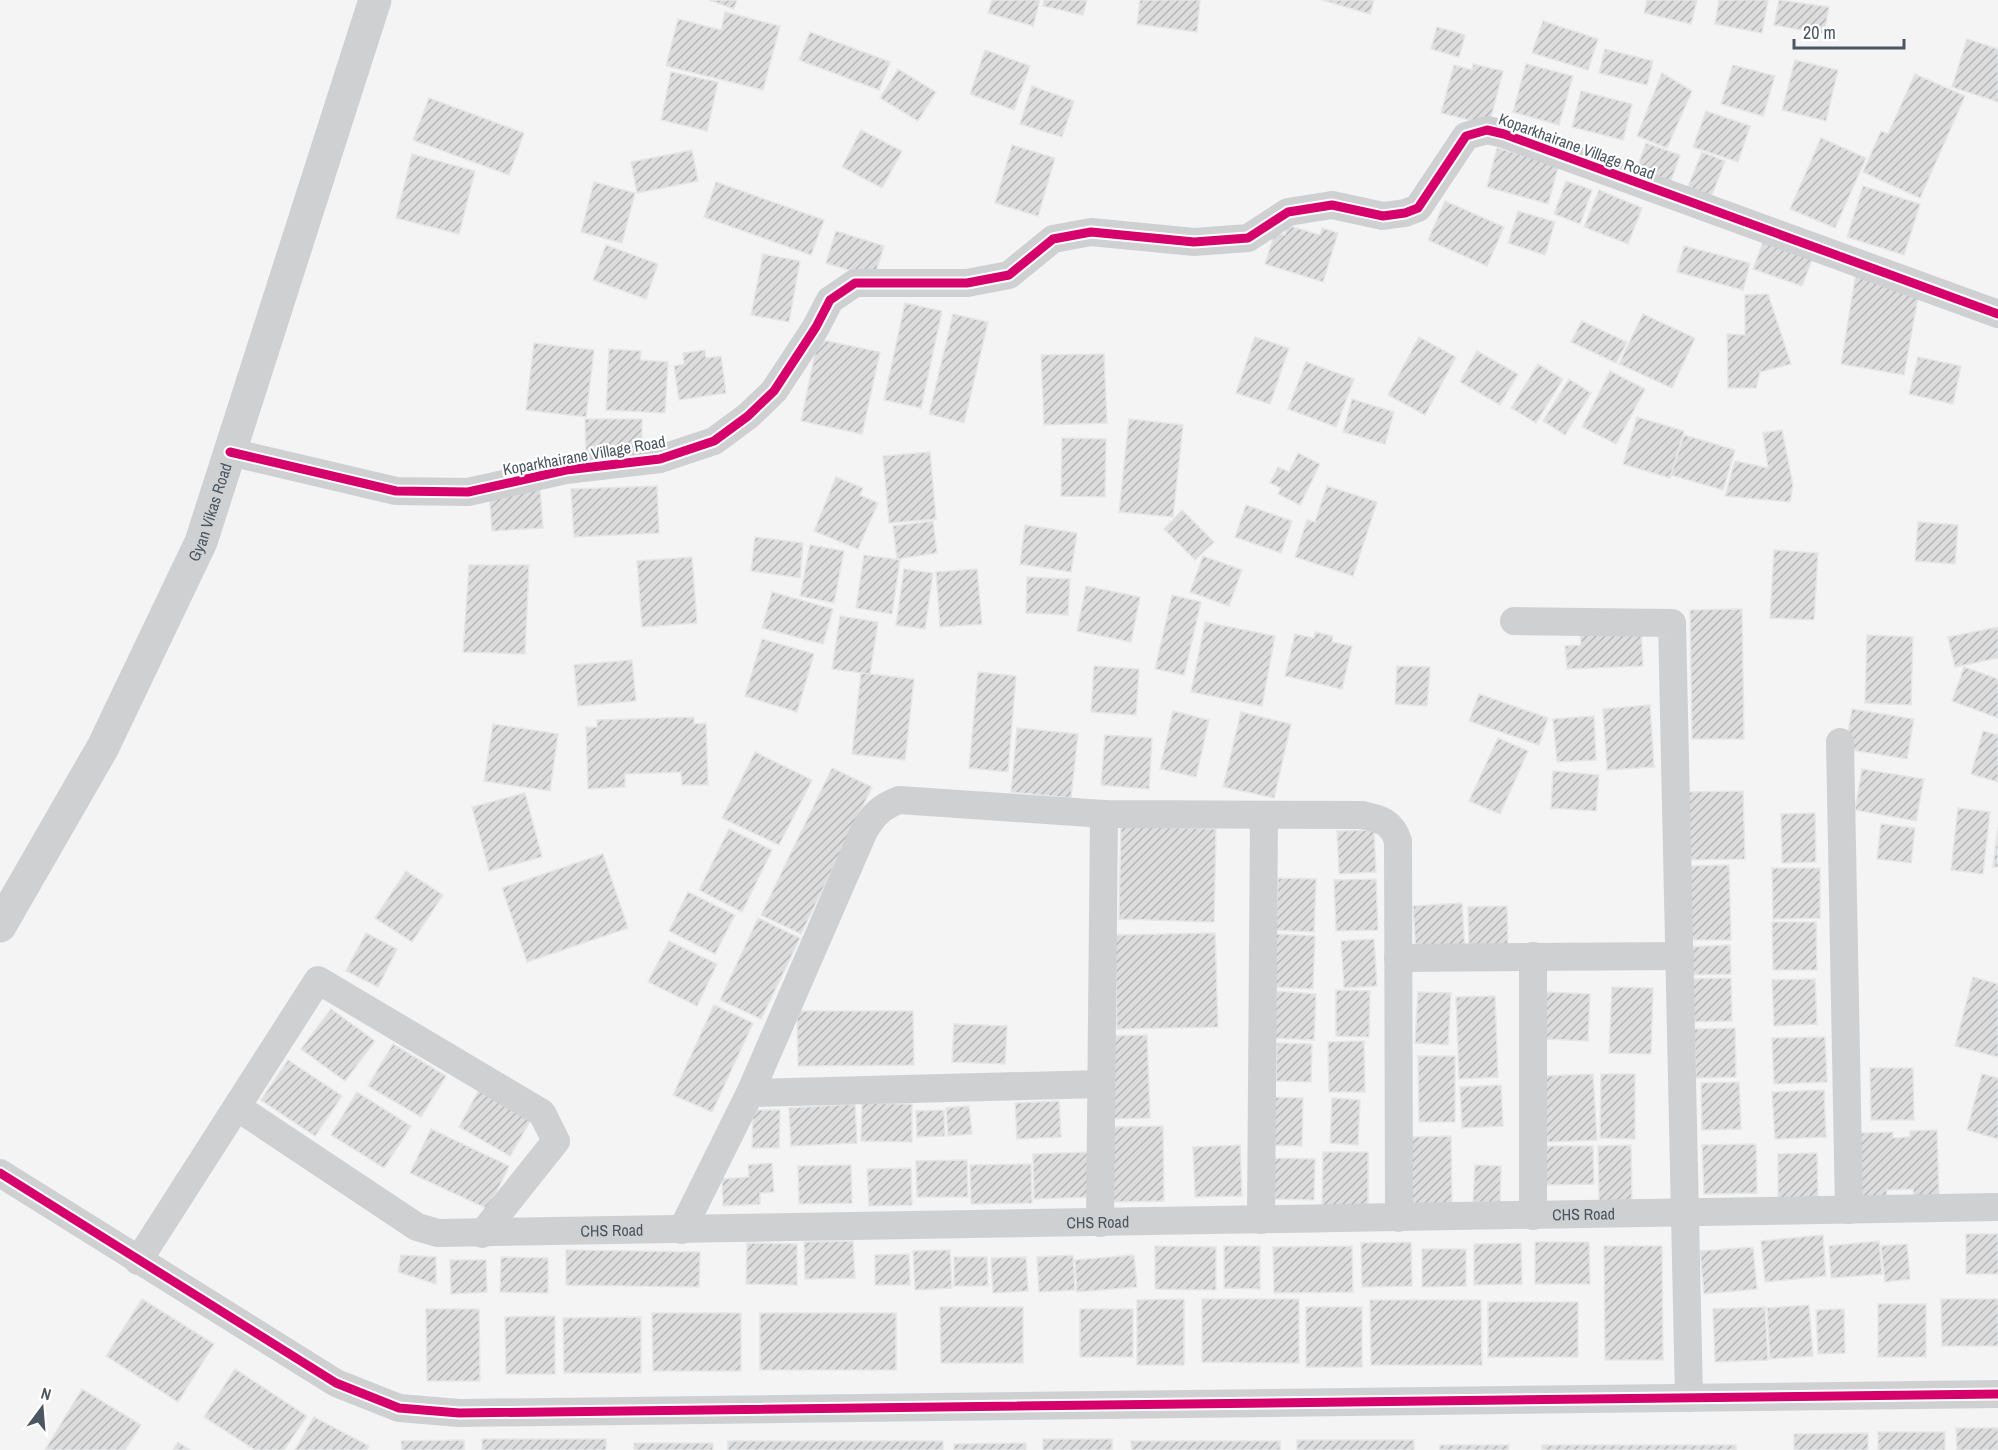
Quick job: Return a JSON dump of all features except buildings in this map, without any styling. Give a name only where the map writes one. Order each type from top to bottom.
[{"type":"street","name":"Gyan Vikas Road","points":[[0,926],[103,747],[201,542],[375,0]]},
{"type":"street","name":"Koparkhairane Village Road","points":[[230,452],[396,491],[468,492],[566,470],[660,459],[714,441],[748,416],[774,391],[816,327],[830,300],[855,283],[968,284],[1009,275],[1053,239],[1092,232],[1194,242],[1248,238],[1288,212],[1332,205],[1383,216],[1405,213],[1418,208],[1466,136],[1487,130],[1504,134],[1998,314]]},
{"type":"street","points":[[1514,621],[1672,623],[1689,1398]]},
{"type":"street","points":[[1840,742],[1849,1210]]},
{"type":"street","points":[[681,1230],[750,1093],[864,831],[873,815],[884,806],[899,800],[1104,814],[1362,815],[1382,819],[1394,828],[1398,841],[1399,1218]]},
{"type":"street","points":[[1100,1223],[1104,814]]},
{"type":"street","points":[[1261,1220],[1264,816]]},
{"type":"street","points":[[1398,958],[1680,956]]},
{"type":"street","points":[[1533,957],[1533,1216]]},
{"type":"street","points":[[138,1261],[318,980],[542,1113],[556,1141],[482,1234]]},
{"type":"street","points":[[750,1093],[1101,1084]]},
{"type":"street","name":"CHS Road","points":[[237,1107],[417,1227],[438,1233],[1998,1208]]},
{"type":"street","points":[[0,1173],[336,1383],[399,1408],[459,1413],[1998,1394]]},
{"type":"cycle path","points":[[230,452],[396,491],[468,492],[566,470],[660,459],[714,441],[748,416],[774,391],[816,327],[830,300],[855,283],[967,283],[1009,275],[1053,239],[1091,232],[1194,242],[1248,238],[1288,212],[1332,205],[1383,216],[1405,213],[1418,208],[1466,136],[1487,130],[1504,134],[1998,314]]},
{"type":"cycle path","points":[[0,1173],[336,1383],[399,1408],[459,1413],[1998,1394]]}]
